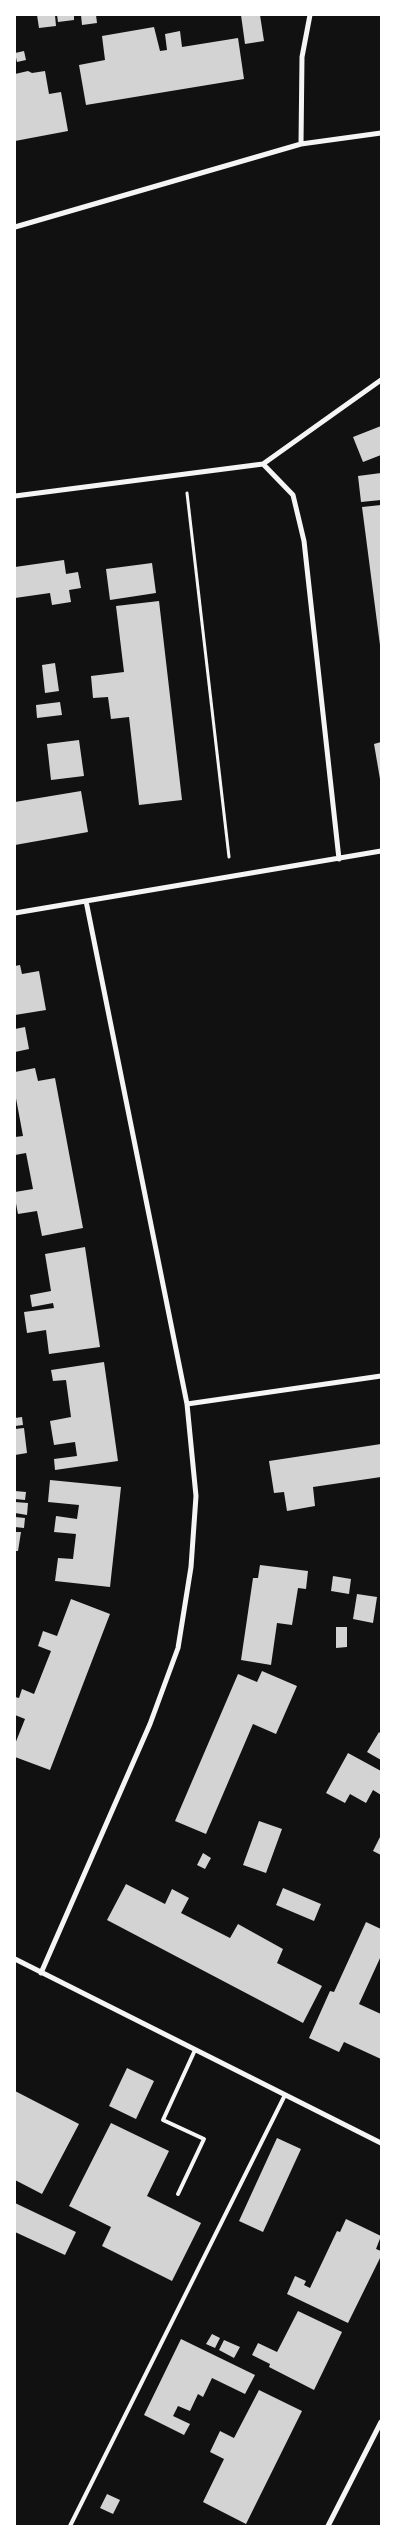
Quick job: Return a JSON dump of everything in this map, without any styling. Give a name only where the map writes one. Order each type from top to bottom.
[{"type":"street","points":[[301,144],[302,56],[310,15]]},
{"type":"street","points":[[15,227],[301,144],[381,132]]},
{"type":"street","points":[[15,496],[263,464],[381,380]]},
{"type":"street","points":[[263,464],[293,495],[304,541],[339,858]]},
{"type":"street","points":[[15,912],[232,878],[381,851]]},
{"type":"street","points":[[41,1972],[150,1724],[178,1648],[190,1567],[196,1496],[187,1404],[86,901]]},
{"type":"street","points":[[187,1404],[381,1376]]},
{"type":"street","points":[[15,1959],[381,2144]]},
{"type":"street","points":[[328,2526],[381,2422]]},
{"type":"lane","points":[[178,2194],[204,2139],[163,2120],[194,2050]]},
{"type":"lane","points":[[70,2526],[285,2095]]},
{"type":"path","points":[[184,474],[232,878]]},
{"type":"building","points":[[37,15],[55,15],[56,26],[39,28]]},
{"type":"building","points":[[57,15],[74,15],[74,20],[58,22]]},
{"type":"building","points":[[81,15],[96,15],[97,23],[82,25]]},
{"type":"building","points":[[241,15],[260,15],[264,41],[245,44]]},
{"type":"building","points":[[154,27],[160,51],[167,50],[165,34],[180,31],[182,47],[238,38],[244,79],[86,105],[79,65],[105,60],[102,36]]},
{"type":"building","points":[[24,51],[26,60],[17,62],[15,53]]},
{"type":"building","points":[[28,71],[32,73],[45,71],[49,94],[61,92],[68,131],[15,141],[15,74]]},
{"type":"building","points":[[381,426],[381,455],[363,462],[353,437]]},
{"type":"building","points":[[381,473],[381,500],[361,502],[358,476]]},
{"type":"building","points":[[381,505],[381,644],[380,645],[362,507]]},
{"type":"building","points":[[64,560],[66,574],[78,572],[81,588],[69,590],[71,602],[52,605],[50,593],[15,598],[15,567]]},
{"type":"building","points":[[152,563],[156,593],[110,600],[106,569]]},
{"type":"building","points":[[159,601],[182,800],[139,805],[129,717],[111,719],[108,697],[93,698],[91,676],[124,672],[116,606]]},
{"type":"building","points":[[55,663],[59,691],[45,693],[42,665]]},
{"type":"building","points":[[60,702],[62,715],[37,718],[36,705]]},
{"type":"building","points":[[79,740],[84,776],[51,780],[47,744]]},
{"type":"building","points":[[381,742],[381,779],[380,779],[374,744]]},
{"type":"building","points":[[81,791],[88,832],[15,845],[15,802]]},
{"type":"building","points":[[20,965],[22,974],[39,971],[46,1010],[15,1015],[15,966]]},
{"type":"building","points":[[25,1027],[29,1049],[15,1052],[15,1029]]},
{"type":"building","points":[[35,1068],[38,1081],[55,1078],[83,1228],[42,1236],[37,1211],[18,1214],[15,1198],[15,1192],[33,1189],[26,1153],[15,1155],[15,1137],[23,1136],[15,1093],[15,1072]]},
{"type":"building","points":[[85,1247],[100,1347],[49,1354],[46,1330],[27,1333],[24,1312],[54,1308],[53,1303],[32,1307],[30,1295],[51,1291],[45,1254]]},
{"type":"building","points":[[104,1362],[118,1461],[55,1470],[54,1459],[77,1456],[75,1442],[54,1445],[50,1421],[71,1417],[66,1380],[53,1381],[51,1370]]},
{"type":"building","points":[[22,1417],[23,1425],[15,1426],[15,1418]]},
{"type":"building","points":[[24,1428],[27,1453],[15,1455],[15,1429]]},
{"type":"building","points":[[381,1444],[381,1477],[313,1487],[315,1506],[287,1511],[284,1492],[274,1493],[269,1461]]},
{"type":"building","points":[[50,1480],[121,1487],[110,1587],[55,1581],[58,1558],[73,1559],[76,1534],[54,1532],[56,1516],[77,1519],[79,1505],[48,1502]]},
{"type":"building","points":[[15,1491],[26,1492],[25,1500],[15,1499]]},
{"type":"building","points":[[15,1502],[28,1503],[27,1515],[15,1513]]},
{"type":"building","points":[[15,1517],[25,1518],[24,1528],[15,1527]]},
{"type":"building","points":[[15,1532],[21,1532],[18,1551],[15,1551]]},
{"type":"building","points":[[260,1565],[308,1571],[306,1589],[298,1588],[292,1625],[277,1623],[271,1665],[241,1660],[253,1578],[258,1578]]},
{"type":"building","points":[[333,1576],[351,1579],[349,1594],[331,1591]]},
{"type":"building","points":[[357,1594],[377,1597],[373,1623],[353,1619]]},
{"type":"building","points":[[71,1599],[110,1614],[50,1770],[15,1757],[15,1744],[25,1719],[15,1715],[15,1697],[19,1698],[22,1689],[34,1694],[51,1651],[38,1646],[43,1631],[57,1636]]},
{"type":"building","points":[[336,1627],[347,1627],[347,1647],[336,1648]]},
{"type":"building","points":[[262,1671],[297,1686],[276,1734],[253,1724],[206,1834],[175,1821],[238,1674],[257,1682]]},
{"type":"building","points":[[379,1732],[381,1734],[381,1760],[367,1752]]},
{"type":"building","points":[[348,1753],[381,1771],[381,1795],[373,1790],[366,1803],[350,1794],[345,1803],[326,1793]]},
{"type":"building","points":[[259,1821],[282,1829],[266,1873],[243,1865]]},
{"type":"building","points":[[381,1835],[381,1855],[373,1851]]},
{"type":"building","points":[[203,1853],[211,1858],[205,1869],[197,1865]]},
{"type":"building","points":[[126,1884],[165,1904],[172,1889],[189,1898],[181,1913],[230,1938],[238,1924],[283,1949],[277,1963],[322,1986],[303,2023],[107,1920]]},
{"type":"building","points":[[283,1888],[321,1904],[314,1921],[276,1905]]},
{"type":"building","points":[[366,1922],[381,1929],[381,1956],[359,2004],[381,2014],[381,2059],[344,2042],[339,2052],[309,2038],[330,1991],[334,1992]]},
{"type":"building","points":[[127,2068],[154,2081],[136,2119],[109,2106]]},
{"type":"building","points":[[15,2091],[79,2124],[42,2194],[15,2180]]},
{"type":"building","points":[[111,2123],[169,2151],[147,2196],[201,2223],[172,2281],[102,2246],[111,2227],[69,2206]]},
{"type":"building","points":[[277,2138],[301,2149],[263,2232],[239,2221]]},
{"type":"building","points":[[15,2203],[76,2232],[65,2255],[15,2232]]},
{"type":"building","points":[[346,2219],[381,2236],[376,2249],[381,2251],[381,2256],[348,2323],[287,2294],[295,2276],[306,2281],[304,2285],[310,2288],[337,2231],[340,2232]]},
{"type":"building","points":[[298,2311],[342,2332],[314,2390],[269,2367],[270,2364],[252,2355],[258,2343],[277,2352]]},
{"type":"building","points":[[212,2334],[220,2338],[215,2348],[206,2344]]},
{"type":"building","points":[[181,2339],[255,2375],[245,2394],[212,2378],[203,2397],[198,2394],[190,2411],[178,2406],[173,2416],[190,2424],[184,2435],[144,2415]]},
{"type":"building","points":[[224,2340],[240,2347],[234,2358],[219,2350]]},
{"type":"building","points":[[259,2390],[302,2411],[246,2524],[203,2502],[224,2459],[210,2452],[220,2431],[234,2438]]},
{"type":"building","points":[[107,2494],[120,2500],[113,2514],[100,2508]]}]
